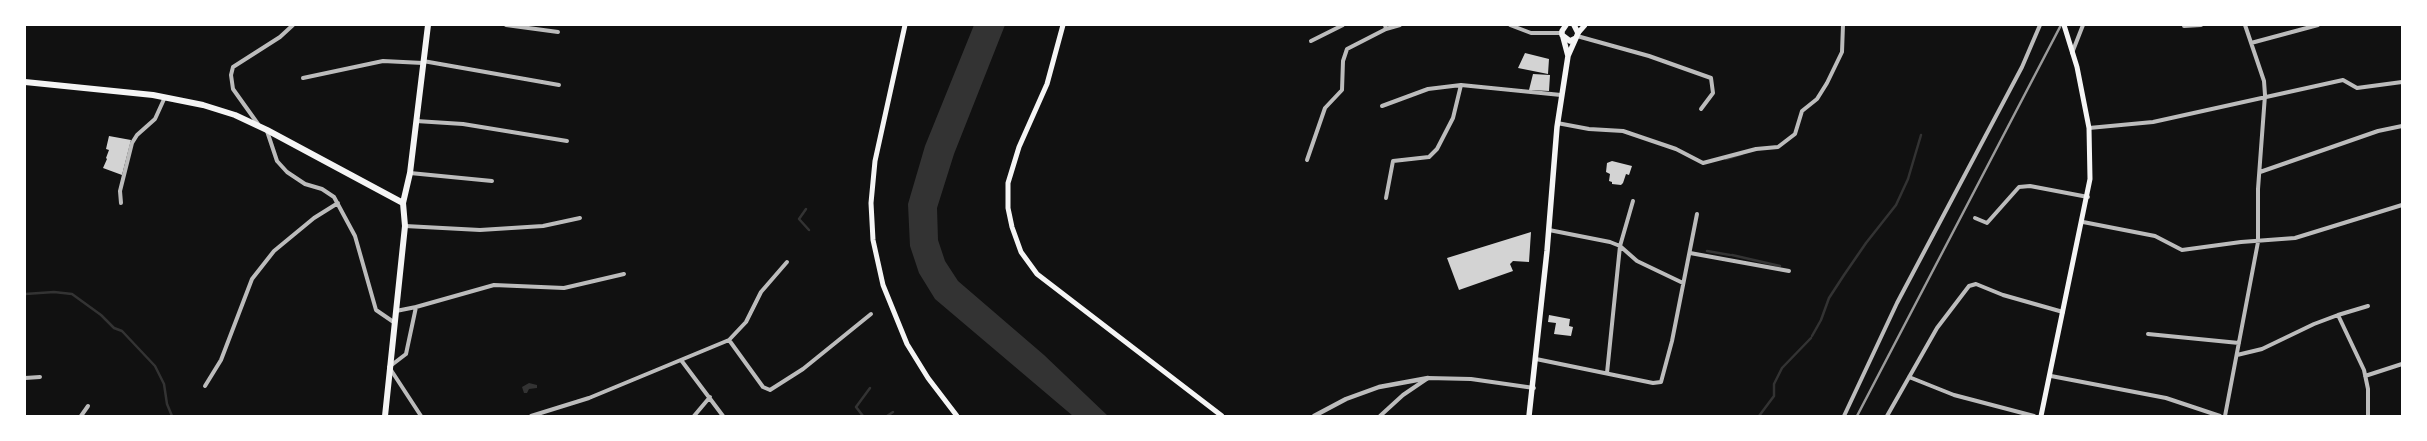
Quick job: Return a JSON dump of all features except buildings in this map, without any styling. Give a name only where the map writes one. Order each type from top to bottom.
[{"type":"highway","points":[[385,416],[405,226],[403,203],[410,173],[428,25]]},
{"type":"highway","points":[[25,82],[165,97],[203,105],[260,126],[403,203]]},
{"type":"main road","points":[[905,25],[875,162],[871,203],[873,240],[883,285],[907,344],[928,378],[957,416]]},
{"type":"main road","points":[[1064,25],[1047,84],[1019,147],[1008,183],[1009,214],[1021,252],[1037,274],[1222,416]]},
{"type":"main road","points":[[1574,25],[1577,36]]},
{"type":"main road","points":[[1529,416],[1534,388],[1562,95],[1568,56],[1577,36],[1585,25]]},
{"type":"main road","points":[[2041,416],[2083,222],[2088,196],[2091,161],[2089,128],[2064,25]]},
{"type":"main road","points":[[1563,30],[1570,40],[1577,36]]},
{"type":"main road","points":[[1563,30],[1568,56]]},
{"type":"street","points":[[260,126],[233,89],[231,75],[233,67],[280,38],[292,25]]},
{"type":"street","points":[[506,25],[558,32]]},
{"type":"street","points":[[1311,40],[1343,25]]},
{"type":"street","points":[[1307,160],[1325,108],[1342,90],[1343,61],[1347,49],[1386,27],[1400,25]]},
{"type":"street","points":[[1510,25],[1531,33],[1563,30]]},
{"type":"street","points":[[1558,123],[1589,129],[1630,133],[1676,149],[1703,163],[1756,149],[1778,147],[1795,134],[1802,111],[1817,99],[1827,83],[1842,52],[1843,25]]},
{"type":"street","points":[[1844,416],[1897,303],[2022,66],[2040,25]]},
{"type":"street","points":[[2072,52],[2084,25]]},
{"type":"street","points":[[2184,26],[2201,25]]},
{"type":"street","points":[[2225,416],[2250,275],[2258,242],[2260,172],[2266,95],[2264,81],[2245,25]]},
{"type":"street","points":[[2251,43],[2318,25]]},
{"type":"street","points":[[1577,36],[1649,56],[1711,78],[1713,93],[1701,109]]},
{"type":"street","points":[[303,78],[383,60],[423,62],[559,85]]},
{"type":"street","points":[[2089,128],[2153,122],[2266,95],[2343,80],[2357,88],[2402,82]]},
{"type":"street","points":[[1382,106],[1428,89],[1461,85],[1562,95]]},
{"type":"street","points":[[1386,198],[1393,162],[1429,157],[1437,149],[1453,118],[1461,85]]},
{"type":"street","points":[[121,203],[120,191],[132,143],[137,135],[155,119],[165,97]]},
{"type":"street","points":[[416,121],[463,124],[567,141]]},
{"type":"street","points":[[2260,172],[2378,132],[2402,126]]},
{"type":"street","points":[[267,130],[275,155],[287,172],[305,184],[328,192],[338,203],[355,236],[376,310],[395,323]]},
{"type":"street","points":[[410,173],[492,181]]},
{"type":"street","points":[[1975,218],[1987,223],[2018,188],[2030,186],[2088,196]]},
{"type":"street","points":[[1607,373],[1620,246],[1632,201]]},
{"type":"street","points":[[205,386],[221,360],[252,279],[257,272],[280,246],[314,218],[338,203]]},
{"type":"street","points":[[2083,222],[2155,236],[2182,250],[2242,242],[2295,238],[2402,205]]},
{"type":"street","points":[[1536,359],[1661,382],[1672,341],[1697,214]]},
{"type":"street","points":[[405,226],[480,230],[543,226],[580,218]]},
{"type":"street","points":[[1549,230],[1597,238],[1620,246],[1637,261],[1683,283]]},
{"type":"street","points":[[1690,254],[1788,271]]},
{"type":"street","points":[[531,416],[581,401],[729,340],[746,322],[761,292],[787,262]]},
{"type":"street","points":[[396,312],[494,285],[564,288],[624,274]]},
{"type":"street","points":[[1887,416],[1937,328],[1966,288],[1972,284],[2024,302],[2063,312]]},
{"type":"street","points":[[2237,355],[2262,349],[2314,324],[2368,306]]},
{"type":"street","points":[[416,307],[406,354],[389,367],[422,416]]},
{"type":"street","points":[[729,340],[763,388],[770,390],[803,369],[871,314]]},
{"type":"street","points":[[2338,315],[2365,376],[2368,416]]},
{"type":"street","points":[[2148,334],[2239,343]]},
{"type":"street","points":[[681,360],[710,397],[722,416]]},
{"type":"street","points":[[2365,376],[2402,364]]},
{"type":"street","points":[[2051,376],[2166,398],[2220,416]]},
{"type":"street","points":[[25,378],[40,377]]},
{"type":"street","points":[[1909,377],[1954,395],[2034,416]]},
{"type":"street","points":[[1314,416],[1346,399],[1379,387],[1428,378],[1471,379],[1534,388]]},
{"type":"street","points":[[1380,416],[1403,395],[1428,378]]},
{"type":"street","points":[[694,416],[710,397]]},
{"type":"street","points":[[81,416],[88,406]]},
{"type":"shaded area","points":[[974,25],[1005,25],[954,154],[937,208],[938,240],[945,261],[958,281],[1044,355],[1108,416],[1073,416],[935,299],[919,273],[910,246],[908,204],[925,146]]},
{"type":"shaded area","points":[[529,383],[537,385],[537,388],[529,389],[527,393],[524,393],[522,387]]},
{"type":"waterway","points":[[1812,336],[1821,320],[1829,298],[1866,243],[1896,205],[1908,179],[1921,135]]},
{"type":"waterway","points":[[1726,159],[1742,154]]},
{"type":"waterway","points":[[806,209],[799,219],[809,230]]},
{"type":"waterway","points":[[1707,251],[1730,255]]},
{"type":"waterway","points":[[1732,255],[1780,266]]},
{"type":"waterway","points":[[25,294],[54,292],[72,294],[101,315],[114,328],[122,331],[155,366],[164,384],[167,404],[172,416]]},
{"type":"waterway","points":[[1759,416],[1774,396],[1774,384],[1782,368],[1811,338]]},
{"type":"waterway","points":[[863,416],[856,407],[870,388]]},
{"type":"waterway","points":[[887,416],[893,412]]},
{"type":"railway","points":[[1857,416],[2061,25]]}]
